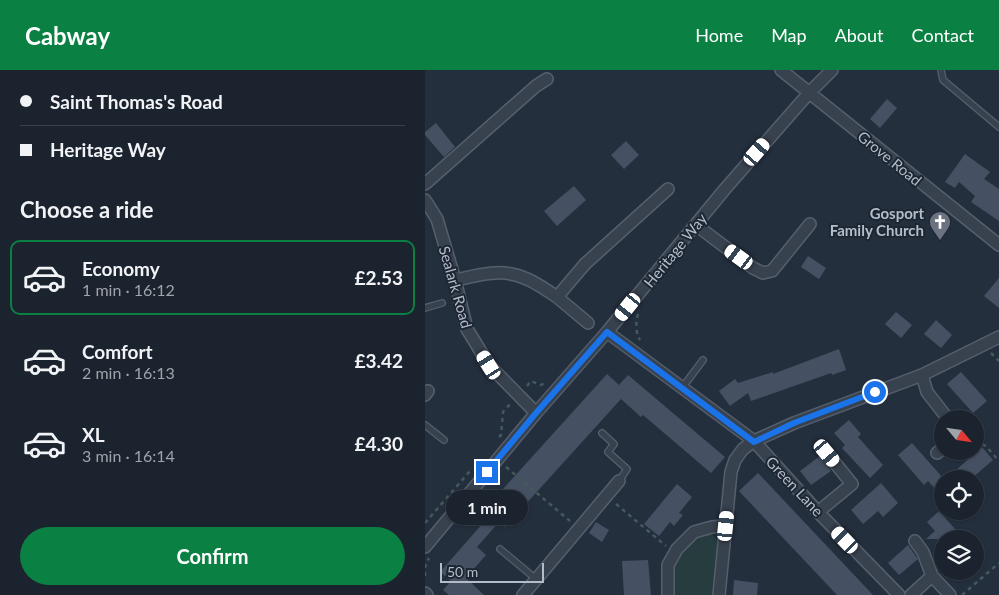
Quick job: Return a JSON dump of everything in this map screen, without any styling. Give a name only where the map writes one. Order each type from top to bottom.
[{"type":"street","name":"Grove Road","points":[[781,70],[999,245]]},
{"type":"street","name":"Heritage Way","points":[[425,547],[536,413],[607,332],[725,188],[831,70]]},
{"type":"street","points":[[425,184],[536,86],[547,79]]},
{"type":"street","points":[[557,297],[585,264],[669,189]]},
{"type":"street","name":"Sealark Road","points":[[425,200],[437,219],[467,329],[489,365],[536,413]]},
{"type":"street","points":[[696,225],[753,268],[763,273],[772,271],[810,224]]},
{"type":"street","points":[[455,280],[484,274],[509,273],[532,281],[557,297],[587,323]]},
{"type":"street","name":"Green Lane","points":[[607,332],[754,442],[818,512],[899,595]]},
{"type":"street","points":[[719,595],[731,472],[735,460],[743,450],[754,442],[794,423],[922,375],[999,337]]},
{"type":"street","points":[[922,375],[927,392],[941,410]]},
{"type":"street","points":[[818,512],[852,484],[827,453]]},
{"type":"street","points":[[523,595],[619,481]]},
{"type":"street","points":[[668,595],[668,565],[674,553],[695,532],[712,527],[726,526]]},
{"type":"street","points":[[915,541],[923,552],[932,576],[950,595]]},
{"type":"street","points":[[911,595],[932,576]]},
{"type":"lane","points":[[941,70],[943,80],[999,127]]},
{"type":"lane","points":[[425,308],[442,303]]},
{"type":"lane","points":[[682,388],[703,360]]},
{"type":"lane","points":[[425,425],[444,440]]},
{"type":"lane","points":[[602,433],[614,444],[608,452],[627,469],[619,481]]},
{"type":"lane","points":[[500,549],[536,580]]},
{"type":"path","points":[[496,440],[501,434],[503,412]]},
{"type":"path","points":[[984,445],[999,461]]},
{"type":"path","points":[[511,461],[506,466],[579,528]]},
{"type":"path","points":[[425,523],[472,468]]},
{"type":"path","points":[[606,496],[674,553]]},
{"type":"path","points":[[962,595],[999,563]]},
{"type":"green space","points":[[710,533],[719,540],[712,595],[674,595],[675,567],[683,553],[697,537]]},
{"type":"building","points":[[887,99],[897,108],[880,128],[870,119]]},
{"type":"building","points":[[436,123],[455,147],[444,157],[425,135],[425,132]]},
{"type":"building","points":[[626,141],[639,155],[624,169],[611,155]]},
{"type":"building","points":[[965,154],[990,172],[984,179],[999,189],[999,221],[971,202],[975,196],[959,182],[955,188],[945,182]]},
{"type":"building","points":[[574,186],[586,200],[557,226],[544,211]]},
{"type":"building","points":[[808,256],[826,268],[819,279],[801,267]]},
{"type":"building","points":[[999,278],[999,308],[984,296]]},
{"type":"building","points":[[896,312],[912,325],[901,338],[885,324]]},
{"type":"building","points":[[936,320],[952,335],[941,348],[924,334]]},
{"type":"building","points":[[839,349],[846,370],[832,375],[831,373],[751,401],[748,393],[730,406],[719,391],[735,379],[738,383],[773,372],[773,374]]},
{"type":"building","points":[[961,372],[987,401],[976,410],[970,410],[947,384]]},
{"type":"building","points":[[607,374],[619,385],[628,375],[725,457],[711,473],[643,415],[641,417],[621,399],[505,527],[499,522],[477,547],[486,555],[466,578],[484,595],[449,595],[443,590],[451,581],[440,572],[491,514],[485,509]]},
{"type":"building","points":[[849,420],[861,434],[858,437],[883,465],[870,478],[842,448],[845,445],[834,433]]},
{"type":"building","points":[[912,443],[936,470],[934,470],[934,487],[928,481],[924,485],[898,455]]},
{"type":"building","points":[[984,449],[993,460],[981,470],[956,470],[967,460],[984,460]]},
{"type":"building","points":[[820,456],[831,471],[811,485],[800,471]]},
{"type":"building","points":[[758,473],[873,595],[837,595],[739,491]]},
{"type":"building","points":[[881,483],[898,503],[883,517],[878,511],[863,524],[851,510]]},
{"type":"building","points":[[677,484],[692,497],[679,513],[683,515],[674,526],[670,522],[659,536],[644,524]]},
{"type":"building","points":[[934,516],[934,520],[947,520],[956,530],[934,530],[927,522]]},
{"type":"building","points":[[596,522],[609,530],[602,542],[589,533]]},
{"type":"building","points":[[934,532],[934,539],[926,539]]},
{"type":"building","points":[[908,545],[918,559],[899,575],[888,563]]},
{"type":"building","points":[[648,560],[651,595],[624,595],[622,561]]},
{"type":"building","points":[[734,580],[758,583],[757,595],[733,595]]},
{"type":"place","name":"Gosport Family Church","points":[[940,241]]},
{"type":"route","points":[[487,472],[607,332],[754,442],[794,423],[875,392]]}]
